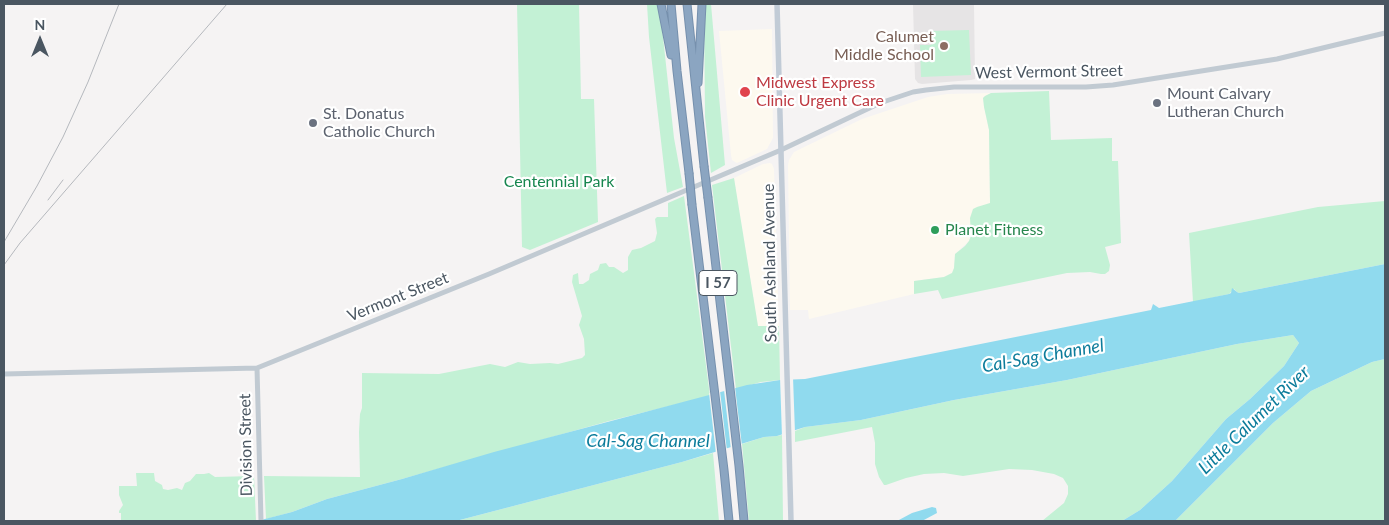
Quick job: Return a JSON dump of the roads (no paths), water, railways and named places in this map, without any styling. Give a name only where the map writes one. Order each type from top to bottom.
[{"type":"highway","points":[[662,4],[684,134]]},
{"type":"highway","name":"I 57","points":[[671,4],[684,134],[729,521]]},
{"type":"highway","name":"I 57","points":[[687,4],[744,521]]},
{"type":"highway","points":[[697,106],[702,4]]},
{"type":"main road","name":"South Ashland Avenue","points":[[776,4],[791,521]]},
{"type":"street","name":"West Vermont Street","points":[[781,150],[880,104],[913,92],[954,87],[1113,86],[1277,59],[1385,33]]},
{"type":"street","name":"Vermont Street","points":[[4,374],[257,368],[489,274],[781,150]]},
{"type":"street","name":"Division Street","points":[[257,368],[261,521]]},
{"type":"water","points":[[1385,264],[1385,359],[1372,362],[1311,391],[1273,423],[1175,521],[1122,521],[1140,510],[1172,481],[1226,419],[1284,366],[1299,343],[1293,335],[1237,344],[1067,380],[954,400],[861,420],[805,427],[777,436],[764,437],[682,462],[456,521],[257,521],[292,512],[327,499],[494,452],[747,385],[780,380],[805,379],[1151,310],[1153,304],[1159,308],[1229,294],[1232,288],[1239,293]]},
{"type":"water","points":[[932,507],[936,508],[937,513],[922,521],[897,521],[912,513]]},
{"type":"railway","points":[[4,242],[63,137],[88,82],[119,4]]},
{"type":"railway","points":[[4,265],[20,243],[227,4]]},
{"type":"railway","points":[[48,200],[63,180]]},
{"type":"place","name":"Calumet Middle School","points":[[944,46]]},
{"type":"place","name":"Midwest Express Clinic Urgent Care","points":[[745,92]]},
{"type":"place","name":"Mount Calvary Lutheran Church","points":[[1157,103]]},
{"type":"place","name":"St. Donatus Catholic Church","points":[[313,123]]},
{"type":"place","name":"Planet Fitness","points":[[935,230]]},
{"type":"park label","name":"Centennial Park","points":[[559,182]]},
{"type":"water label","name":"Cal-Sag Channel","points":[[1043,356]]},
{"type":"water label","name":"Little Calumet River","points":[[1254,420]]},
{"type":"water label","name":"Cal-Sag Channel","points":[[648,441]]}]
